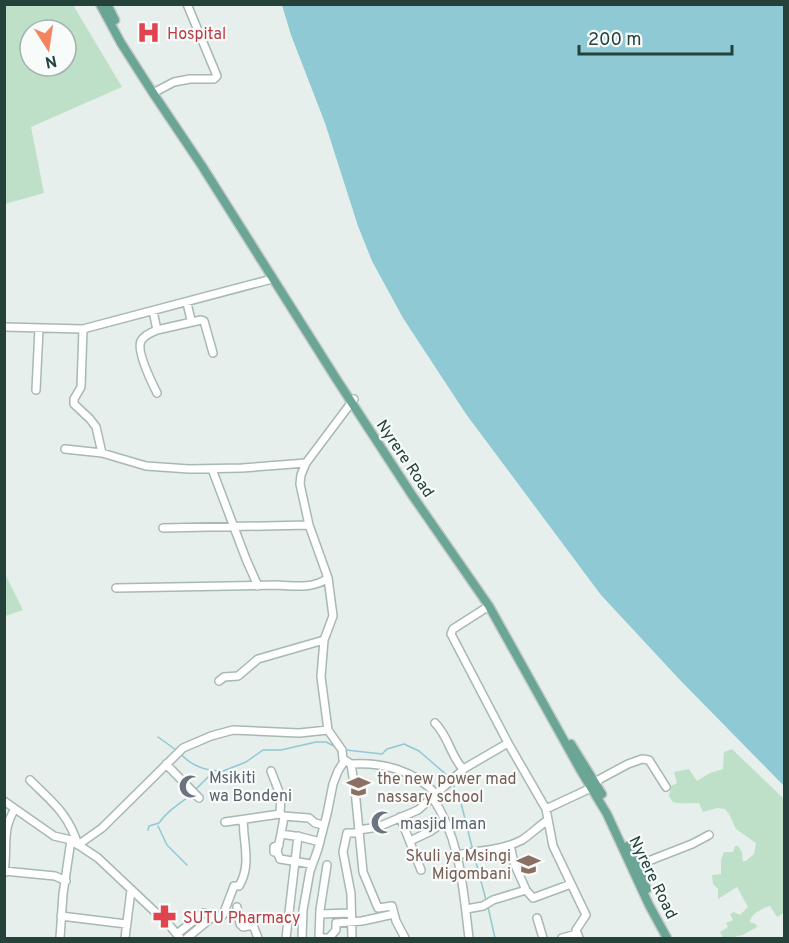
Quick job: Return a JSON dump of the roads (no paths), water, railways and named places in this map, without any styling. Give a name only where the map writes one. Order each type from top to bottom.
[{"type":"main road","name":"Nyrere Road","points":[[100,4],[121,43],[155,91],[353,400],[411,495],[489,606],[593,786],[614,817],[667,939]]},
{"type":"main road","name":"Nyrere Road","points":[[107,4],[155,91],[272,279],[484,590],[593,786]]},
{"type":"main road","name":"Nyrere Road","points":[[634,867],[672,939]]},
{"type":"street","points":[[155,91],[174,82],[214,79],[217,76],[187,4]]},
{"type":"street","points":[[4,327],[83,329],[272,279]]},
{"type":"street","points":[[187,303],[191,320]]},
{"type":"street","points":[[153,311],[157,330]]},
{"type":"street","points":[[157,393],[140,346],[144,337],[157,330],[191,320],[204,321],[213,353]]},
{"type":"street","points":[[36,390],[39,329]]},
{"type":"street","points":[[83,329],[81,387],[75,396],[74,404],[96,427],[102,453]]},
{"type":"street","points":[[353,400],[306,463],[300,484],[309,525],[328,578],[333,616],[324,640],[321,677],[328,730],[348,762],[363,872],[378,908],[392,906],[405,939]]},
{"type":"street","points":[[65,449],[102,453],[146,466],[212,469],[306,463]]},
{"type":"street","points":[[212,469],[258,586]]},
{"type":"street","points":[[163,528],[309,525]]},
{"type":"street","points":[[116,588],[302,587],[321,583],[328,578]]},
{"type":"street","points":[[489,606],[453,629],[451,634],[508,743],[546,809],[553,846],[586,915],[576,930],[578,936],[562,939]]},
{"type":"street","points":[[219,681],[224,677],[238,676],[258,659],[324,640]]},
{"type":"street","points":[[435,723],[447,740],[454,759],[463,769]]},
{"type":"street","points":[[78,844],[102,828],[178,753],[211,736],[232,730],[299,733],[328,730]]},
{"type":"street","points":[[352,939],[348,871],[343,852],[347,833],[378,827],[418,810],[463,769],[508,743]]},
{"type":"street","points":[[546,809],[593,786],[616,770],[642,759],[649,760],[655,766],[666,787]]},
{"type":"street","points":[[302,939],[303,910],[312,864],[320,842],[333,784],[338,771],[348,762],[400,770],[424,781],[434,795],[458,855],[469,939]]},
{"type":"street","points":[[166,764],[195,794]]},
{"type":"street","points":[[271,771],[281,797],[281,834],[278,849],[280,859],[312,864]]},
{"type":"street","points":[[30,780],[62,811],[69,821],[78,844]]},
{"type":"street","points":[[4,801],[54,836],[71,840],[98,858],[179,936],[203,913],[222,916],[234,886],[239,886],[247,863],[245,826],[242,821]]},
{"type":"street","points":[[15,809],[8,821],[5,838],[7,852],[5,871],[55,876],[66,881]]},
{"type":"street","points":[[225,822],[282,815],[309,818],[323,825]]},
{"type":"street","points":[[400,817],[421,870]]},
{"type":"street","points":[[458,855],[510,845],[525,838],[548,820]]},
{"type":"street","points":[[410,841],[445,821]]},
{"type":"street","points":[[281,834],[320,842]]},
{"type":"street","points":[[634,867],[709,835]]},
{"type":"street","points":[[286,939],[298,836]]},
{"type":"street","points":[[60,939],[71,840]]},
{"type":"street","points":[[345,842],[359,841]]},
{"type":"street","points":[[510,845],[514,863],[526,890],[533,898],[571,884]]},
{"type":"street","points":[[327,865],[319,938],[329,938],[333,935],[336,923],[335,914]]},
{"type":"street","points":[[125,939],[131,890]]},
{"type":"street","points":[[466,909],[526,890]]},
{"type":"street","points":[[237,907],[240,924],[243,927],[253,925],[258,939]]},
{"type":"street","points":[[320,914],[351,913]]},
{"type":"street","points":[[187,939],[210,919],[210,914]]},
{"type":"street","points":[[336,923],[394,914]]},
{"type":"street","points":[[62,916],[126,924]]},
{"type":"street","points":[[537,918],[543,939]]},
{"type":"water","points":[[282,5],[784,5],[784,786],[601,595],[466,414],[403,318],[372,261],[358,226],[325,123],[291,35]]},
{"type":"waterway","points":[[158,737],[176,750]]},
{"type":"waterway","points":[[196,789],[208,777],[246,762],[263,750],[281,750],[316,742],[326,742],[336,747]]},
{"type":"waterway","points":[[346,750],[382,754],[387,749],[404,744],[419,751],[449,777]]},
{"type":"waterway","points":[[180,753],[197,766],[218,771]]},
{"type":"waterway","points":[[453,784],[460,799],[473,851]]},
{"type":"waterway","points":[[148,830],[149,826],[159,823],[169,811],[191,795]]},
{"type":"waterway","points":[[158,826],[167,845],[187,865]]},
{"type":"waterway","points":[[474,855],[486,900]]},
{"type":"waterway","points":[[488,907],[495,938]]},
{"type":"place","name":"Hospital","points":[[149,33]]},
{"type":"place","name":"Msikiti wa Bondeni","points":[[191,786]]},
{"type":"place","name":"the new power mad nassary school","points":[[359,787]]},
{"type":"place","name":"masjid Iman","points":[[382,823]]},
{"type":"place","name":"Skuli ya Msingi Migombani","points":[[529,864]]},
{"type":"place","name":"SUTU Pharmacy","points":[[165,917]]}]
